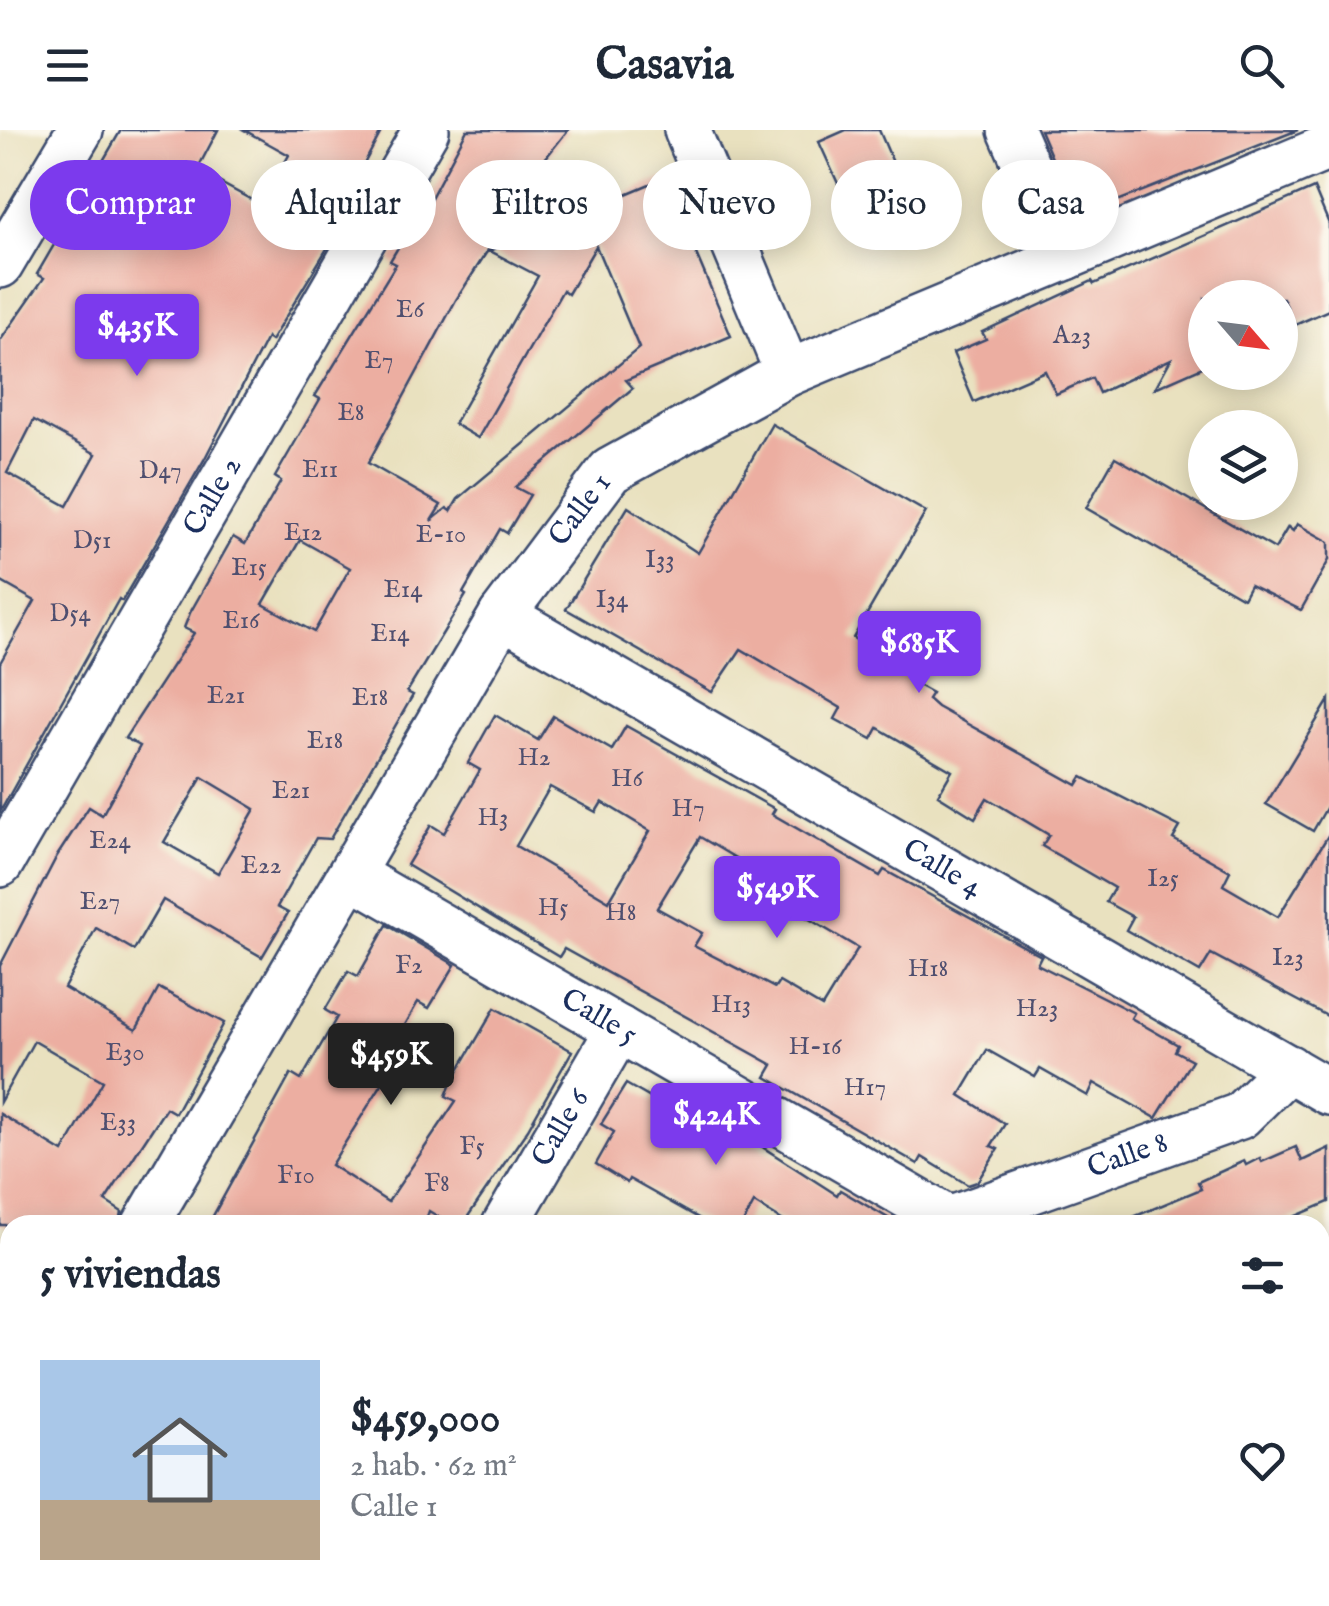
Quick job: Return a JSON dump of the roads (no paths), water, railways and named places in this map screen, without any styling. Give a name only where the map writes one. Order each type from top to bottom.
[{"type":"street","points":[[0,265],[80,130]]},
{"type":"street","name":"Calle 2","points":[[0,864],[426,130]]},
{"type":"street","points":[[687,130],[788,373]]},
{"type":"street","points":[[1010,130],[1066,256]]},
{"type":"street","name":"Calle 1","points":[[151,1215],[502,615],[610,471],[788,373],[1329,147]]},
{"type":"street","name":"Calle 4","points":[[502,615],[1329,1092]]},
{"type":"street","name":"Calle 5","points":[[352,875],[942,1215]]},
{"type":"street","name":"Calle 6","points":[[511,1215],[618,1029]]},
{"type":"street","name":"Calle 8","points":[[973,1215],[1240,1116],[1289,1068]]}]
